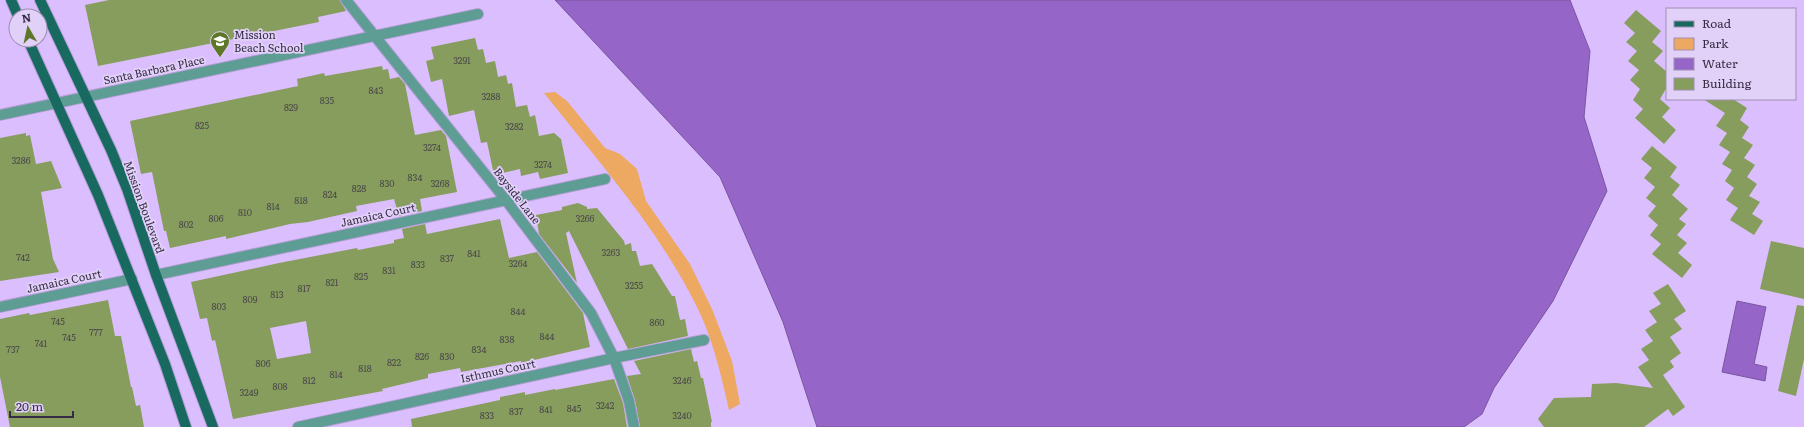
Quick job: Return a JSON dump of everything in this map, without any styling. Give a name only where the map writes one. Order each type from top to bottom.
[{"type":"main road","name":"Mission Boulevard","points":[[40,0],[127,189],[156,274],[213,427]]},
{"type":"main road","points":[[31,48],[55,103],[98,195],[165,364],[186,427]]},
{"type":"street","name":"Bayside Lane","points":[[346,0],[505,199],[591,313],[614,358],[629,401],[634,427]]},
{"type":"street","name":"Santa Barbara Place","points":[[0,115],[478,14]]},
{"type":"street","name":"Jamaica Court","points":[[156,274],[605,179]]},
{"type":"street","name":"Jamaica Court","points":[[0,307],[132,279]]},
{"type":"street","name":"Isthmus Court","points":[[298,427],[614,358],[704,340]]},
{"type":"green space","points":[[555,92],[567,101],[605,148],[620,154],[637,169],[646,201],[690,264],[712,309],[732,361],[740,404],[729,410],[720,370],[708,332],[697,307],[681,278],[646,223],[606,170],[544,93]]},
{"type":"water","points":[[555,0],[1570,0],[1590,51],[1584,117],[1607,191],[1553,301],[1494,388],[1482,414],[1464,427],[817,427],[783,322],[720,177]]},
{"type":"water","points":[[1737,301],[1766,307],[1754,364],[1767,367],[1765,381],[1722,372]]},
{"type":"building","points":[[109,0],[340,0],[346,11],[318,17],[319,22],[98,66],[85,5]]},
{"type":"building","points":[[1636,10],[1661,31],[1652,42],[1663,51],[1654,61],[1666,71],[1666,89],[1660,99],[1670,108],[1662,117],[1676,130],[1664,144],[1635,118],[1643,109],[1633,100],[1640,89],[1630,80],[1639,70],[1628,61],[1637,51],[1626,42],[1635,33],[1624,23]]},
{"type":"building","points":[[475,38],[478,50],[483,49],[486,63],[495,61],[498,77],[506,75],[508,84],[512,83],[516,107],[527,105],[530,117],[535,115],[539,136],[554,133],[561,139],[568,173],[540,179],[538,172],[521,176],[520,169],[494,175],[487,142],[481,143],[474,110],[449,116],[442,79],[431,82],[426,61],[434,59],[431,47]]},
{"type":"building","points":[[382,66],[383,70],[388,69],[390,79],[399,77],[405,84],[415,135],[441,130],[446,136],[457,192],[420,199],[422,211],[399,216],[394,199],[356,206],[357,211],[308,222],[290,224],[226,239],[226,236],[170,248],[166,231],[164,231],[152,172],[141,174],[130,121],[298,86],[297,79],[324,73],[325,76]]},
{"type":"building","points":[[1705,100],[1735,100],[1747,108],[1740,120],[1749,127],[1742,138],[1753,145],[1744,158],[1755,165],[1747,177],[1757,184],[1749,196],[1760,202],[1752,214],[1763,221],[1754,235],[1730,220],[1738,208],[1726,200],[1734,188],[1725,181],[1732,170],[1722,164],[1730,152],[1719,145],[1727,133],[1716,126],[1725,113]]},
{"type":"building","points":[[26,133],[26,136],[30,135],[36,164],[51,161],[62,188],[41,192],[53,259],[59,272],[0,281],[0,138]]},
{"type":"building","points":[[1652,146],[1677,167],[1670,177],[1680,185],[1672,195],[1688,209],[1679,219],[1686,224],[1677,235],[1687,243],[1678,253],[1692,265],[1682,278],[1652,254],[1661,244],[1650,235],[1658,225],[1648,216],[1656,206],[1646,198],[1655,187],[1644,178],[1652,168],[1641,159]]},
{"type":"building","points":[[578,203],[587,207],[587,209],[597,208],[624,241],[625,245],[631,243],[632,251],[636,251],[640,266],[652,264],[672,296],[675,296],[680,320],[685,319],[688,336],[628,349],[569,231],[566,233],[577,283],[539,234],[536,215],[562,210],[562,207]]},
{"type":"building","points":[[500,219],[509,258],[537,252],[583,313],[590,347],[521,363],[521,361],[461,372],[460,368],[428,374],[428,378],[382,389],[383,391],[233,419],[215,340],[212,341],[207,318],[200,319],[191,282],[357,248],[358,250],[394,243],[394,240],[404,238],[402,229],[425,224],[427,234]],"holes":[[[306,321],[311,353],[277,359],[270,328]]]},
{"type":"building","points":[[1771,241],[1804,248],[1804,299],[1760,289]]},
{"type":"building","points":[[1668,284],[1686,311],[1674,319],[1682,329],[1670,337],[1681,353],[1670,361],[1674,367],[1663,375],[1685,407],[1673,416],[1668,409],[1644,427],[1544,427],[1538,419],[1554,398],[1591,397],[1592,384],[1616,383],[1653,388],[1638,367],[1649,360],[1641,349],[1653,341],[1645,330],[1657,322],[1649,311],[1661,304],[1653,293]]},
{"type":"building","points":[[108,300],[115,336],[121,336],[131,387],[136,406],[140,405],[144,427],[10,427],[0,377],[0,319],[29,313],[30,315]]},
{"type":"building","points":[[1797,305],[1804,306],[1804,359],[1796,396],[1778,391]]},
{"type":"building","points":[[691,349],[694,362],[697,361],[701,378],[703,378],[712,422],[711,427],[640,427],[635,400],[627,376],[641,374],[634,361]]},
{"type":"building","points":[[614,379],[623,403],[627,427],[412,427],[411,419],[500,400],[500,397],[525,392],[525,395]]},
{"type":"place","name":"Mission Beach School","points":[[220,58]]}]
